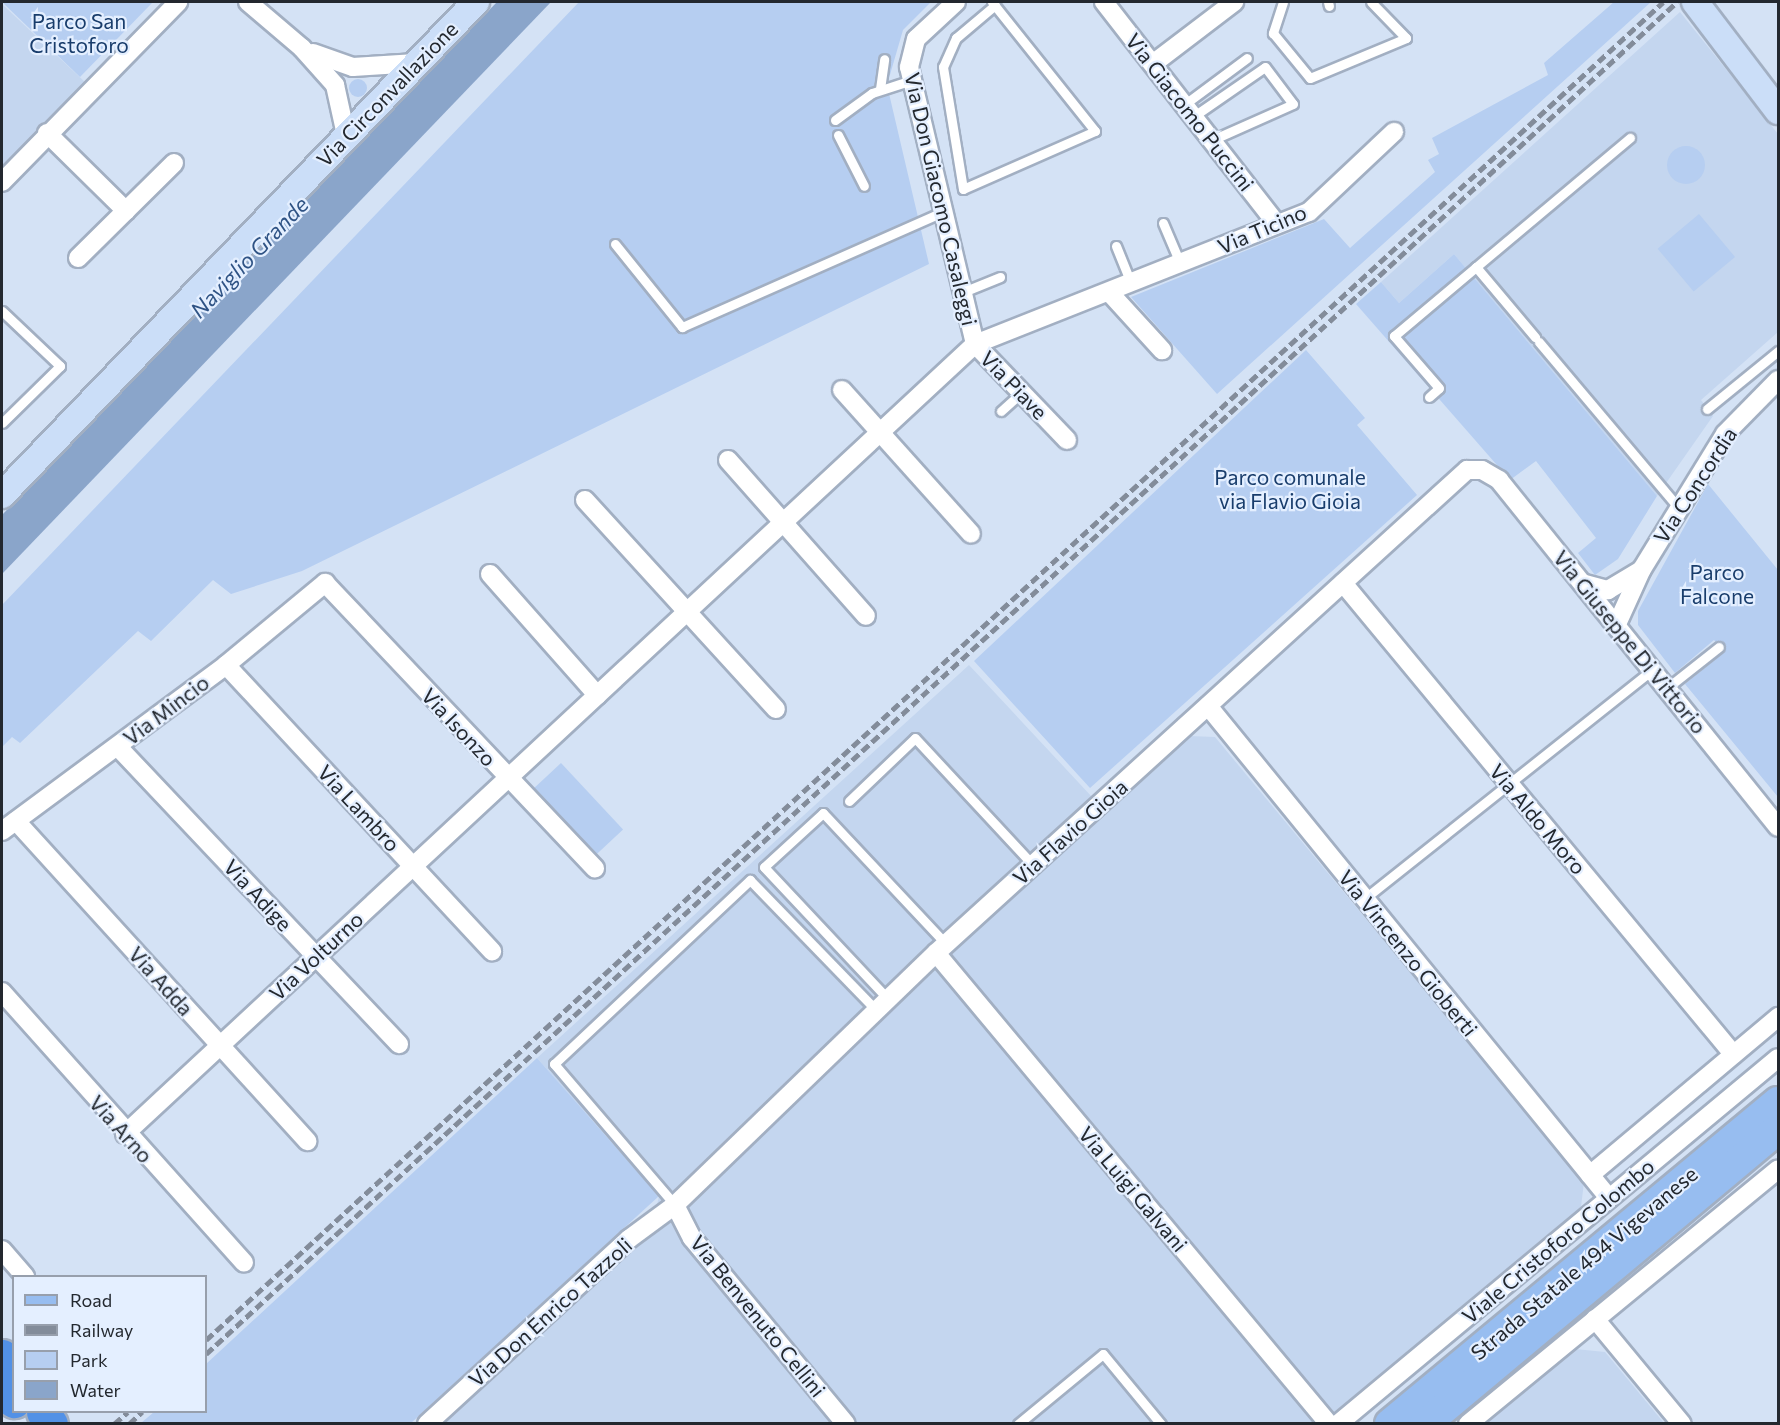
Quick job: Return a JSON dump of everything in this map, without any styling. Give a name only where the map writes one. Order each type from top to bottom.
[{"type":"highway","points":[[2,1356],[11,1392]]},
{"type":"main road","name":"Via Circonvallazione","points":[[2,495],[476,2]]},
{"type":"main road","points":[[1695,2],[1779,111]]},
{"type":"main road","name":"Strada Statale 494 Vigevanese","points":[[1390,1424],[1779,1102]]},
{"type":"main road","name":"Strada Statale 494 Vigevanese","points":[[1425,1424],[1779,1128]]},
{"type":"street","points":[[2,182],[47,133],[178,2]]},
{"type":"street","points":[[248,2],[303,48],[335,85],[346,135]]},
{"type":"street","name":"Via Don Giacomo Casaleggi","points":[[956,2],[916,39],[910,81],[975,344]]},
{"type":"street","name":"Via Giacomo Puccini","points":[[1104,2],[1154,63],[1276,224]]},
{"type":"street","points":[[1154,63],[1234,2]]},
{"type":"street","points":[[303,48],[353,68],[416,63]]},
{"type":"street","name":"Via Ticino","points":[[975,344],[1309,212],[1394,132]]},
{"type":"street","points":[[47,133],[126,211]]},
{"type":"street","points":[[78,258],[174,163]]},
{"type":"street","points":[[1109,292],[1162,350]]},
{"type":"street","name":"Via Piave","points":[[597,695],[975,344],[1067,440]]},
{"type":"street","name":"Via Concordia","points":[[1617,624],[1642,569],[1725,434],[1778,380]]},
{"type":"street","points":[[842,390],[971,534]]},
{"type":"street","points":[[728,460],[866,616]]},
{"type":"street","name":"Via Flavio Gioia","points":[[675,1205],[941,949],[1455,478],[1473,468]]},
{"type":"street","name":"Via Giuseppe Di Vittorio","points":[[1473,468],[1499,480],[1779,827]]},
{"type":"street","points":[[585,500],[776,709]]},
{"type":"street","name":"Via Concordia","points":[[1584,584],[1608,590],[1642,569]]},
{"type":"street","points":[[490,574],[597,695]]},
{"type":"street","name":"Via Mincio","points":[[9,826],[226,665],[325,583]]},
{"type":"street","name":"Via Isonzo","points":[[325,583],[595,869]]},
{"type":"street","name":"Via Aldo Moro","points":[[1343,583],[1733,1054]]},
{"type":"street","name":"Via Lambro","points":[[226,665],[492,951]]},
{"type":"street","name":"Via Volturno","points":[[125,1134],[597,695]]},
{"type":"street","name":"Via Vincenzo Gioberti","points":[[1208,706],[1610,1198]]},
{"type":"street","name":"Via Adige","points":[[118,747],[399,1044]]},
{"type":"street","name":"Via Adda","points":[[9,826],[220,1045],[307,1141]]},
{"type":"street","name":"Via Luigi Galvani","points":[[941,949],[1329,1424]]},
{"type":"street","name":"Via Arno","points":[[2,992],[125,1134],[244,1263]]},
{"type":"street","points":[[1590,1175],[1779,1017]]},
{"type":"street","name":"Viale Cristoforo Colombo","points":[[1338,1424],[1779,1058]]},
{"type":"street","points":[[1468,1424],[1779,1168]]},
{"type":"street","name":"Via Don Enrico Tazzoli","points":[[428,1424],[629,1239],[675,1205]]},
{"type":"street","name":"Via Benvenuto Cellini","points":[[675,1205],[692,1238],[846,1424]]},
{"type":"street","points":[[2,1250],[24,1275]]},
{"type":"street","points":[[1595,1319],[1677,1422]]},
{"type":"lane","points":[[1283,2],[1273,33],[1310,78],[1406,38],[1371,2]]},
{"type":"lane","points":[[994,3],[1095,131],[959,190],[943,67],[956,38],[994,3]]},
{"type":"lane","points":[[880,89],[884,58]]},
{"type":"lane","points":[[1190,110],[1247,58]]},
{"type":"lane","points":[[1190,110],[1265,67],[1293,104],[1212,140]]},
{"type":"lane","points":[[835,120],[880,89],[910,81]]},
{"type":"lane","points":[[838,135],[864,186]]},
{"type":"lane","points":[[1429,397],[1439,388],[1394,336],[1630,138]]},
{"type":"lane","points":[[615,244],[682,327],[943,212]]},
{"type":"lane","points":[[1163,223],[1180,263]]},
{"type":"lane","points":[[1116,246],[1131,283]]},
{"type":"lane","points":[[1476,267],[1679,508]]},
{"type":"lane","points":[[963,292],[1000,277]]},
{"type":"lane","points":[[2,311],[60,366],[2,423]]},
{"type":"lane","points":[[1707,408],[1779,351]]},
{"type":"lane","points":[[1001,411],[1022,392]]},
{"type":"lane","points":[[1667,688],[1719,647]]},
{"type":"lane","points":[[1364,899],[1512,786],[1652,670]]},
{"type":"lane","points":[[849,801],[915,738],[1034,865]]},
{"type":"lane","points":[[882,1005],[764,867],[823,813],[941,949]]},
{"type":"lane","points":[[675,1205],[554,1064],[750,880],[882,1005]]},
{"type":"lane","points":[[1018,1424],[1103,1354],[1161,1424]]},
{"type":"shaded area","points":[[2,4],[86,83],[2,173]]},
{"type":"shaded area","points":[[1680,12],[1778,134],[1778,332],[1701,400],[1713,416],[1657,496],[1454,254],[1399,303],[1381,282]]},
{"type":"shaded area","points":[[969,665],[1106,812],[1189,736],[1215,737],[1584,1182],[1581,1207],[1321,1423],[444,1424],[651,1232],[659,1196],[537,1058]]},
{"type":"shaded area","points":[[1575,1349],[1605,1352],[1664,1423],[1486,1423]]},
{"type":"green space","name":"Parco San Cristoforo","points":[[2,2],[153,2],[80,77]]},
{"type":"green space","points":[[579,2],[931,2],[903,30],[887,85],[929,264],[302,571],[231,594],[213,580],[151,641],[138,631],[20,743],[12,737],[2,747],[2,605]]},
{"type":"green space","points":[[1614,2],[1651,2],[1217,394],[1131,297],[1324,219],[1350,248],[1435,172],[1428,160],[1439,154],[1432,138],[1548,75],[1544,63]]},
{"type":"green space","points":[[358,79],[364,82],[367,88],[364,94],[358,97],[352,94],[349,88],[352,82]]},
{"type":"green space","points":[[1686,146],[1700,151],[1705,165],[1700,179],[1686,184],[1672,179],[1667,165],[1672,151]]},
{"type":"green space","points":[[1699,214],[1735,257],[1694,292],[1658,249]]},
{"type":"green space","points":[[1454,254],[1657,496],[1618,559],[1595,575],[1578,553],[1596,538],[1536,461],[1510,480],[1356,304],[1381,282],[1399,303]]},
{"type":"green space","name":"Parco comunale via Flavio Gioia","points":[[1306,350],[1365,418],[1357,425],[1417,495],[1090,788],[974,661]]},
{"type":"green space","name":"Parco Falcone","points":[[1708,484],[1778,570],[1778,797],[1685,684],[1724,652],[1714,640],[1675,673],[1638,625],[1638,611]]},
{"type":"green space","points":[[561,763],[623,830],[596,855],[534,788]]},
{"type":"green space","points":[[537,1058],[659,1196],[411,1423],[141,1423],[153,1413],[207,1413],[207,1363]]},
{"type":"water","points":[[497,2],[551,2],[2,574],[2,515]]},
{"type":"railway","points":[[207,1339],[1663,2]]},
{"type":"railway","points":[[207,1353],[1677,2]]},
{"type":"railway","points":[[114,1424],[127,1413]]},
{"type":"railway","points":[[129,1424],[141,1413]]},
{"type":"water label","name":"Naviglio Grande","points":[[249,257]]}]
